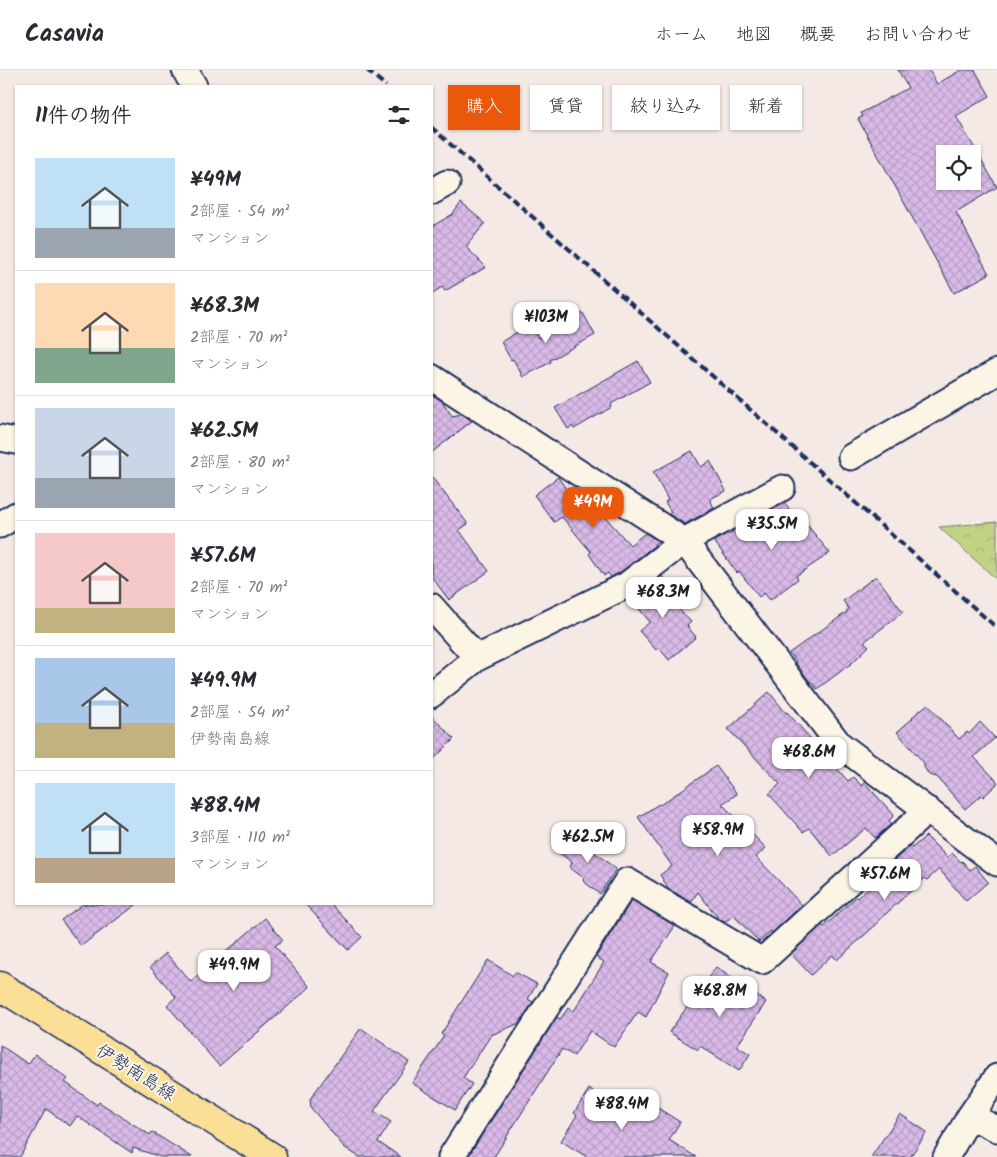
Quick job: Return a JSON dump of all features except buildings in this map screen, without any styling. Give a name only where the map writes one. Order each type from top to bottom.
[{"type":"main road","name":"伊勢南島線","points":[[0,986],[272,1157]]},
{"type":"street","points":[[185,70],[193,85]]},
{"type":"street","points":[[851,456],[997,372]]},
{"type":"street","points":[[433,378],[684,541],[839,744],[997,863]]},
{"type":"street","points":[[0,438],[15,441]]},
{"type":"street","points":[[433,693],[477,658],[627,585],[684,541],[782,488]]},
{"type":"street","points":[[0,525],[15,516]]},
{"type":"street","points":[[433,608],[477,658]]},
{"type":"street","points":[[451,1157],[626,881],[762,961],[928,810]]},
{"type":"street","points":[[946,1157],[970,1116],[997,1077]]},
{"type":"street","points":[[970,1116],[997,1129]]},
{"type":"green space","points":[[997,522],[997,580],[939,527]]},
{"type":"railway","points":[[367,70],[385,85]]},
{"type":"railway","points":[[433,129],[997,628]]}]
